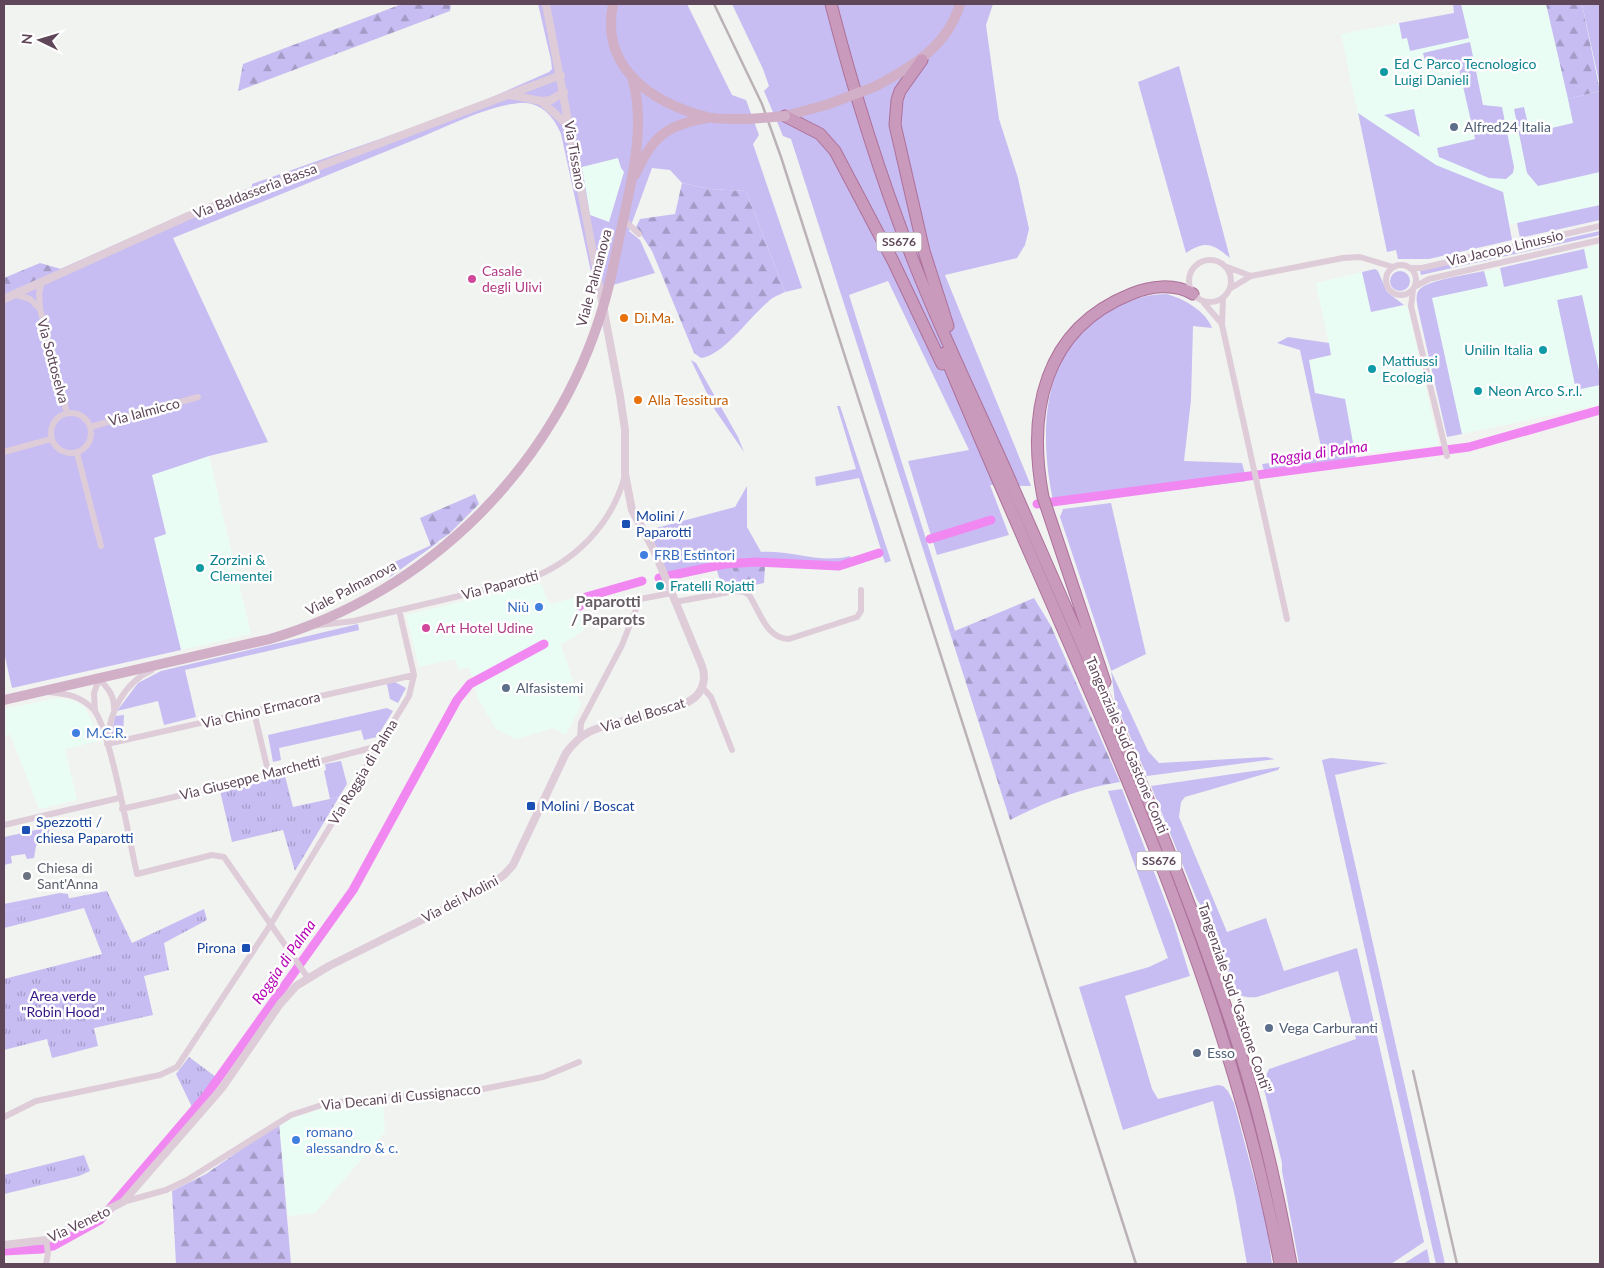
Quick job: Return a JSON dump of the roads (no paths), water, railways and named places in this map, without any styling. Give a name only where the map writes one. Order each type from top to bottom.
[{"type":"highway","name":"SS676","points":[[826,4],[863,141],[904,257],[994,474]]},
{"type":"highway","name":"SS676","points":[[831,4],[864,121],[911,255],[951,351],[988,431]]},
{"type":"highway","points":[[922,60],[906,80],[897,100],[896,131],[924,251],[950,332],[988,431]]},
{"type":"highway","points":[[785,116],[820,134],[839,158],[893,261],[994,474]]},
{"type":"highway","points":[[1130,755],[1044,502],[1037,445],[1042,395],[1048,375],[1072,334],[1096,312],[1138,291],[1168,287],[1182,289],[1193,294]]},
{"type":"highway","name":"Tangenziale Sud Gastone Conti","points":[[988,431],[1130,755],[1185,894]]},
{"type":"highway","name":"Tangenziale Sud Gastone Conti","points":[[994,474],[1121,766],[1184,925],[1224,1036],[1242,1099],[1280,1264]]},
{"type":"highway","name":"Tangenziale Sud \"Gastone Conti\"","points":[[1185,894],[1235,1034],[1272,1170],[1291,1264]]},
{"type":"main road","points":[[613,4],[612,32],[621,62],[633,81],[663,101],[708,117],[749,119],[785,116],[826,105],[874,87],[922,60],[948,33],[960,4]]},
{"type":"main road","name":"Viale Palmanova","points":[[4,700],[270,639],[308,627],[357,604],[404,577],[452,541],[496,497],[526,462],[554,418],[579,369],[603,307],[630,184],[638,122],[638,105],[633,81]]},
{"type":"main road","name":"Viale Palmanova","points":[[630,184],[643,157],[655,140],[670,128],[684,122],[708,117]]},
{"type":"street","name":"Via Tissano","points":[[546,4],[603,307]]},
{"type":"street","name":"Via Baldasseria Bassa","points":[[4,299],[188,216],[560,75]]},
{"type":"street","points":[[510,95],[541,101],[551,100],[564,92]]},
{"type":"street","points":[[541,101],[570,127]]},
{"type":"street","points":[[623,219],[639,234]]},
{"type":"street","name":"Via Jacopo Linussio","points":[[1223,299],[1231,288],[1251,276],[1343,258],[1360,257],[1393,267],[1402,265],[1410,268],[1422,268],[1600,226]]},
{"type":"street","name":"Via Jacopo Linussio","points":[[1402,296],[1429,280],[1600,240]]},
{"type":"street","name":"Via Jacopo Linussio","points":[[1193,294],[1189,281],[1190,274],[1200,262],[1214,260],[1227,268],[1251,276]]},
{"type":"street","points":[[1372,261],[1381,271],[1390,290],[1402,296],[1411,306]]},
{"type":"street","points":[[1386,282],[1387,273],[1393,267]]},
{"type":"street","points":[[1227,268],[1230,274],[1231,288]]},
{"type":"street","points":[[1410,268],[1416,276],[1411,306],[1446,452]]},
{"type":"street","name":"Via Sottoselva","points":[[42,282],[39,293],[40,309],[67,413]]},
{"type":"street","name":"Via Sottoselva","points":[[13,294],[30,299],[40,309]]},
{"type":"street","points":[[1193,294],[1204,302],[1222,325]]},
{"type":"street","points":[[1204,302],[1217,302],[1223,299],[1222,325],[1287,619]]},
{"type":"street","name":"Via Paparotti","points":[[308,627],[354,621],[526,580],[557,567],[574,555],[599,527],[615,502],[625,474],[624,430],[620,396],[603,307]]},
{"type":"street","name":"Via Ialmicco","points":[[90,427],[198,397]]},
{"type":"street","points":[[67,413],[55,420],[52,426],[51,439],[59,450],[77,452],[101,546]]},
{"type":"street","name":"Via Ialmicco","points":[[67,413],[79,414],[90,427],[90,439],[87,445],[77,452]]},
{"type":"street","points":[[4,452],[51,439]]},
{"type":"street","points":[[625,474],[632,510],[665,576],[703,671],[702,687],[711,697],[732,750]]},
{"type":"street","points":[[675,602],[735,591],[744,592],[749,595],[773,634],[780,638],[789,639],[857,617],[861,611],[861,590]]},
{"type":"street","name":"Via dei Molini","points":[[123,1202],[222,1088],[280,1004],[306,976],[484,889],[504,876],[513,865],[566,753],[580,738],[581,723],[622,645],[640,599],[672,593]]},
{"type":"street","name":"Via Roggia di Palma","points":[[4,1117],[36,1101],[172,1071],[271,924],[409,696],[414,675],[399,610]]},
{"type":"street","points":[[107,744],[108,730],[118,703],[141,675],[167,663]]},
{"type":"street","name":"Via Chino Ermacora","points":[[107,744],[414,675]]},
{"type":"street","points":[[114,712],[114,700],[108,688],[99,679],[94,693],[96,712],[107,744],[136,874],[212,855],[221,855],[228,860],[306,976]]},
{"type":"street","name":"Via del Boscat","points":[[580,738],[603,727],[684,704],[696,697],[702,687]]},
{"type":"street","points":[[43,692],[74,695],[96,712]]},
{"type":"street","points":[[254,712],[268,775]]},
{"type":"street","name":"Via Giuseppe Marchetti","points":[[122,808],[268,775],[378,746]]},
{"type":"street","points":[[4,825],[119,798]]},
{"type":"street","name":"Via Decani di Cussignacco","points":[[123,1202],[166,1190],[187,1180],[281,1120],[305,1109],[328,1102],[483,1089],[543,1077],[579,1062]]},
{"type":"street","name":"Via Veneto","points":[[4,1245],[47,1242],[123,1202]]},
{"type":"street","points":[[46,1264],[47,1242]]},
{"type":"waterway","name":"Roggia di Palma","points":[[1037,504],[1469,447],[1600,410]]},
{"type":"waterway","name":"Roggia di Palma","points":[[930,539],[991,520]]},
{"type":"waterway","name":"Roggia di Palma","points":[[659,578],[725,564],[756,562],[839,566],[879,553]]},
{"type":"waterway","name":"Roggia di Palma","points":[[580,606],[586,597],[642,581]]},
{"type":"waterway","name":"Roggia di Palma","points":[[4,1251],[42,1249],[53,1246],[100,1220],[205,1097],[353,890],[457,700],[470,684],[544,644]]},
{"type":"railway","points":[[714,4],[762,104],[781,157],[1136,1264]]},
{"type":"railway","points":[[1413,1071],[1457,1264]]},
{"type":"place","name":"Ed C Parco Tecnologico Luigi Danieli","points":[[1384,72]]},
{"type":"place","name":"Alfred24 Italia","points":[[1454,127]]},
{"type":"place","name":"Casale degli Ulivi","points":[[472,279]]},
{"type":"place","name":"Di.Ma.","points":[[624,318]]},
{"type":"place","name":"Unilin Italia","points":[[1543,350]]},
{"type":"place","name":"Mattiussi Ecologia","points":[[1372,369]]},
{"type":"place","name":"Neon Arco S.r.l.","points":[[1478,391]]},
{"type":"place","name":"Alla Tessitura","points":[[638,400]]},
{"type":"place","name":"Molini / Paparotti","points":[[626,524]]},
{"type":"place","name":"FRB Estintori","points":[[644,555]]},
{"type":"place","name":"Zorzini & Clementei","points":[[200,568]]},
{"type":"place","name":"Fratelli Rojatti","points":[[660,586]]},
{"type":"place","name":"Niù","points":[[539,607]]},
{"type":"place","name":"Art Hotel Udine","points":[[426,628]]},
{"type":"place","name":"Alfasistemi","points":[[506,688]]},
{"type":"place","name":"M.C.R.","points":[[76,733]]},
{"type":"place","name":"Molini / Boscat","points":[[531,806]]},
{"type":"place","name":"Spezzotti / chiesa Paparotti","points":[[26,830]]},
{"type":"place","name":"Chiesa di Sant'Anna","points":[[27,876]]},
{"type":"place","name":"Pirona","points":[[246,948]]},
{"type":"place","name":"Vega Carburanti","points":[[1269,1028]]},
{"type":"place","name":"Esso","points":[[1197,1053]]},
{"type":"place","name":"romano alessandro & c.","points":[[296,1140]]},
{"type":"district","name":"Paparotti / Paparots","points":[[608,610]]},
{"type":"park label","name":"Area verde \"Robin Hood\"","points":[[63,1004]]}]
